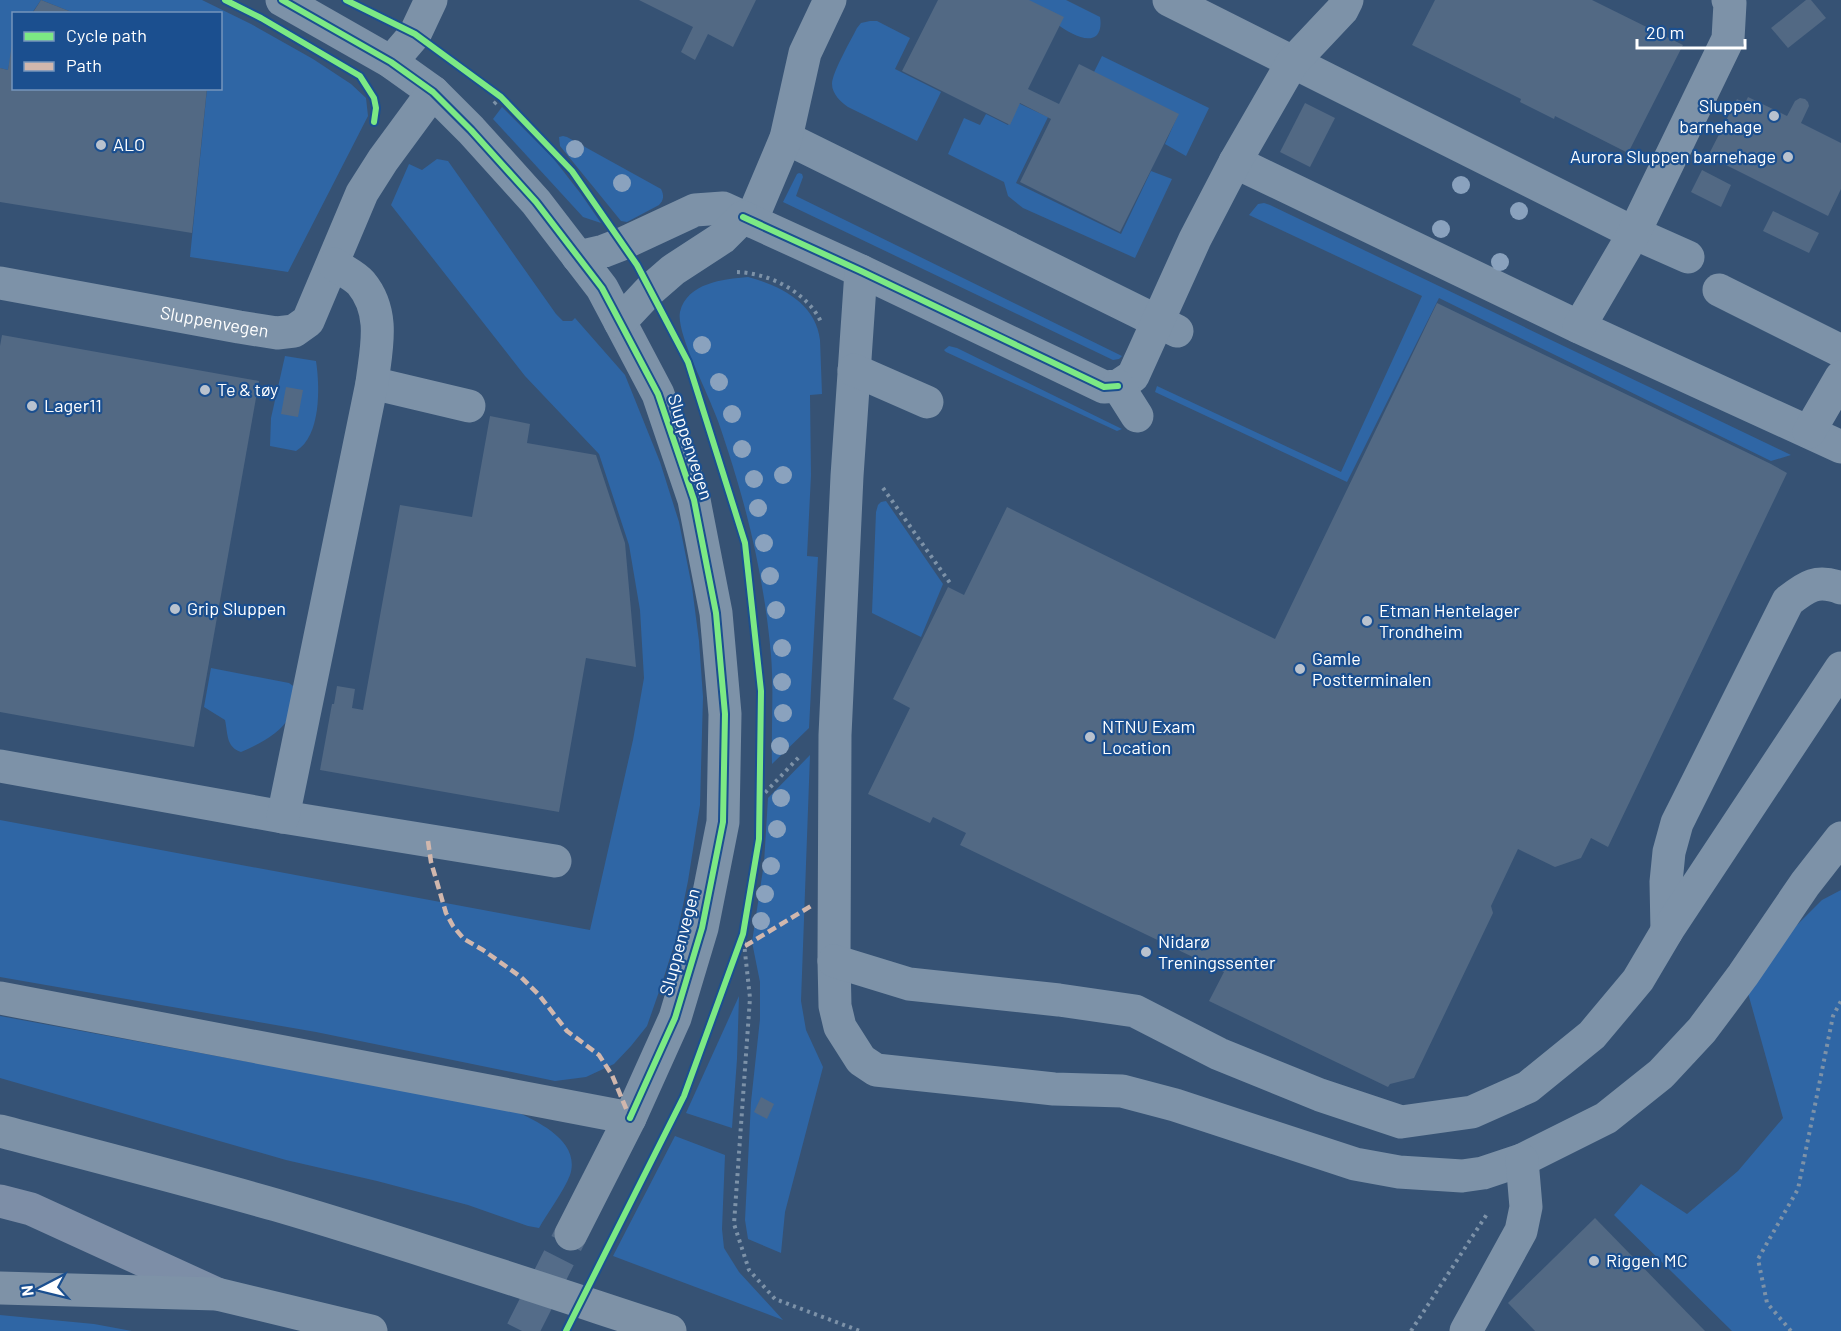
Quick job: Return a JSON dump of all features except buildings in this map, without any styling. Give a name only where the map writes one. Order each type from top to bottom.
[{"type":"highway","points":[[0,998],[630,1118]]},
{"type":"highway","name":"Sluppenvegen","points":[[571,1234],[630,1118]]},
{"type":"highway","points":[[0,1131],[189,1180],[278,1206],[485,1270],[670,1331]]},
{"type":"highway","points":[[0,1288],[217,1294],[371,1331]]},
{"type":"main road","points":[[0,1201],[31,1209],[217,1294]]},
{"type":"street","name":"Sluppenvegen","points":[[282,0],[391,62],[433,92],[471,130],[528,194],[602,288],[658,393],[694,500],[716,612],[725,714],[723,822],[702,928],[675,1018],[630,1118]]},
{"type":"street","points":[[620,322],[650,290],[673,270],[747,219],[786,138],[805,53],[830,0]]},
{"type":"street","points":[[1169,0],[1634,233],[1688,257]]},
{"type":"street","points":[[578,257],[622,244],[695,210],[723,208],[1104,387],[1118,386],[1133,376],[1168,327],[1207,245],[1235,162],[1292,63],[1342,10],[1347,0]]},
{"type":"street","points":[[1579,327],[1634,233],[1728,39],[1730,3],[1728,0]]},
{"type":"street","points":[[391,62],[415,34],[424,2]]},
{"type":"street","name":"Sluppenvegen","points":[[0,282],[277,333],[294,331],[308,321],[362,193],[433,92]]},
{"type":"street","points":[[786,138],[1168,327]]},
{"type":"street","points":[[1235,162],[1579,327],[1841,447]]},
{"type":"street","points":[[283,817],[372,383],[378,328],[372,300],[359,282],[334,264]]},
{"type":"street","points":[[861,271],[847,476],[821,742],[835,1006],[840,1028],[861,1060],[876,1070],[1054,1089],[1122,1091],[1175,1105],[1355,1164],[1399,1172],[1462,1176],[1484,1173],[1522,1160],[1606,1118],[1661,1074],[1702,1030],[1743,975],[1804,885],[1841,838]]},
{"type":"street","points":[[1719,290],[1841,351]]},
{"type":"street","points":[[854,370],[927,402]]},
{"type":"street","points":[[1809,432],[1841,377]]},
{"type":"street","points":[[372,383],[469,406]]},
{"type":"street","points":[[1118,386],[1137,416]]},
{"type":"street","points":[[1667,931],[1666,882],[1669,852],[1677,823],[1788,601],[1812,584],[1833,585],[1841,588]]},
{"type":"street","points":[[834,961],[909,984],[1059,1000],[1135,1011],[1219,1054],[1320,1095],[1401,1122],[1472,1112],[1528,1087],[1592,1035],[1638,980],[1667,931],[1841,668]]},
{"type":"street","points":[[0,766],[283,817],[555,861]]},
{"type":"street","points":[[1466,1331],[1521,1231],[1527,1207],[1522,1160]]},
{"type":"path","points":[[847,476],[880,484],[950,583]]},
{"type":"path","points":[[760,798],[821,742]]},
{"type":"path","points":[[743,934],[750,998],[735,1224],[749,1270],[775,1299],[860,1331]]},
{"type":"path","points":[[1791,1331],[1767,1303],[1758,1259],[1798,1189],[1833,1016],[1841,1001]]},
{"type":"path","points":[[1411,1331],[1489,1210]]},
{"type":"shaded area","points":[[0,0],[41,0],[33,12],[12,12],[12,49],[8,70],[0,68]]},
{"type":"shaded area","points":[[41,0],[202,0],[251,24],[313,59],[351,84],[366,98],[368,116],[288,272],[190,257],[207,90],[222,90],[222,12],[71,12]]},
{"type":"shaded area","points":[[1028,0],[1066,0],[1100,17],[1099,31],[1097,35],[1090,38],[1071,33]]},
{"type":"shaded area","points":[[877,21],[910,38],[895,69],[941,92],[917,141],[848,107],[835,94],[833,79],[846,48],[861,23]]},
{"type":"shaded area","points":[[1102,56],[1209,108],[1186,156],[1165,144],[1178,115],[1093,74]]},
{"type":"shaded area","points":[[1018,103],[1048,117],[1016,183],[1121,234],[1151,171],[1172,179],[1135,258],[1023,208],[1008,196],[1004,182],[948,154],[964,118],[980,125],[986,114],[1008,125]]},
{"type":"shaded area","points":[[502,107],[553,158],[601,223],[583,217],[493,119]]},
{"type":"shaded area","points":[[563,136],[661,189],[663,197],[661,203],[627,222],[621,221],[560,146],[559,137]]},
{"type":"shaded area","points":[[437,159],[448,161],[556,314],[563,321],[572,321],[575,318],[625,375],[660,462],[679,522],[692,587],[703,697],[700,805],[676,939],[647,1026],[614,1064],[586,1077],[555,1081],[316,1032],[0,977],[0,820],[590,930],[633,740],[644,678],[640,610],[629,545],[599,454],[525,376],[391,205],[409,164],[422,170]]},
{"type":"shaded area","points":[[799,173],[803,177],[796,196],[1122,356],[1113,360],[783,202]]},
{"type":"shaded area","points":[[1264,203],[1791,455],[1771,461],[1439,298],[1347,482],[1155,392],[1157,386],[1341,472],[1422,296],[1249,215],[1258,204]]},
{"type":"shaded area","points":[[748,277],[772,285],[804,306],[817,327],[820,340],[822,394],[810,395],[811,475],[807,556],[818,557],[809,728],[772,764],[771,655],[756,553],[724,437],[682,333],[680,321],[680,312],[684,302],[698,289],[717,281]]},
{"type":"shaded area","points":[[949,346],[1122,429],[1117,431],[946,352],[944,350]]},
{"type":"shaded area","points":[[285,356],[316,361],[317,410],[310,434],[296,451],[270,446],[271,418]]},
{"type":"shaded area","points":[[886,501],[943,584],[921,637],[872,613],[876,512],[878,505]]},
{"type":"shaded area","points":[[211,668],[289,683],[296,688],[290,716],[281,728],[262,742],[241,752],[236,750],[228,739],[225,720],[204,707]]},
{"type":"shaded area","points":[[810,755],[801,1001],[806,1030],[823,1067],[785,1212],[781,1253],[748,1239],[745,1220],[751,1102],[760,1019],[760,982],[752,942],[764,863],[768,798]]},
{"type":"shaded area","points":[[1841,890],[1841,1331],[1732,1331],[1614,1215],[1641,1184],[1687,1214],[1738,1171],[1783,1118],[1746,986],[1796,926],[1822,900]]},
{"type":"shaded area","points":[[739,996],[737,1059],[732,1128],[686,1113]]},
{"type":"shaded area","points":[[0,1016],[515,1111],[546,1127],[564,1143],[572,1163],[570,1175],[539,1228],[468,1205],[286,1160],[0,1078]]},
{"type":"shaded area","points":[[675,1136],[725,1155],[722,1229],[724,1248],[739,1272],[783,1320],[613,1256]]},
{"type":"shaded area","points":[[0,1315],[94,1324],[132,1331],[0,1331]]},
{"type":"tunnel","points":[[522,1331],[571,1234]]},
{"type":"marked path","points":[[428,841],[431,862],[446,913],[453,926],[464,939],[521,977],[539,995],[567,1031],[599,1055],[612,1075],[630,1118]]},
{"type":"marked path","points":[[745,946],[811,906]]},
{"type":"cycle path","points":[[225,0],[261,18],[360,76],[374,98],[376,108],[374,122]]},
{"type":"cycle path","points":[[282,0],[391,62],[433,92],[536,202],[602,288],[658,394],[694,500],[716,613],[725,714],[723,822],[702,928],[675,1018],[630,1118]]},
{"type":"cycle path","points":[[346,0],[415,34],[501,97],[572,171],[637,265],[688,362],[745,543],[761,691],[759,839],[743,934],[684,1096],[566,1331]]},
{"type":"cycle path","points":[[743,217],[1104,387],[1118,386]]},
{"type":"place","name":"Sluppen barnehage","points":[[1774,116]]},
{"type":"place","name":"ALO","points":[[101,145]]},
{"type":"place","name":"Aurora Sluppen barnehage","points":[[1788,157]]},
{"type":"place","name":"Te & tøy","points":[[205,390]]},
{"type":"place","name":"Lager11","points":[[32,406]]},
{"type":"place","name":"Grip Sluppen","points":[[175,609]]},
{"type":"place","name":"Etman Hentelager Trondheim","points":[[1367,621]]},
{"type":"place","name":"Gamle Postterminalen","points":[[1300,669]]},
{"type":"place","name":"NTNU Exam Location","points":[[1090,737]]},
{"type":"place","name":"Nidarø Treningssenter","points":[[1146,952]]},
{"type":"place","name":"Riggen MC","points":[[1594,1261]]}]
